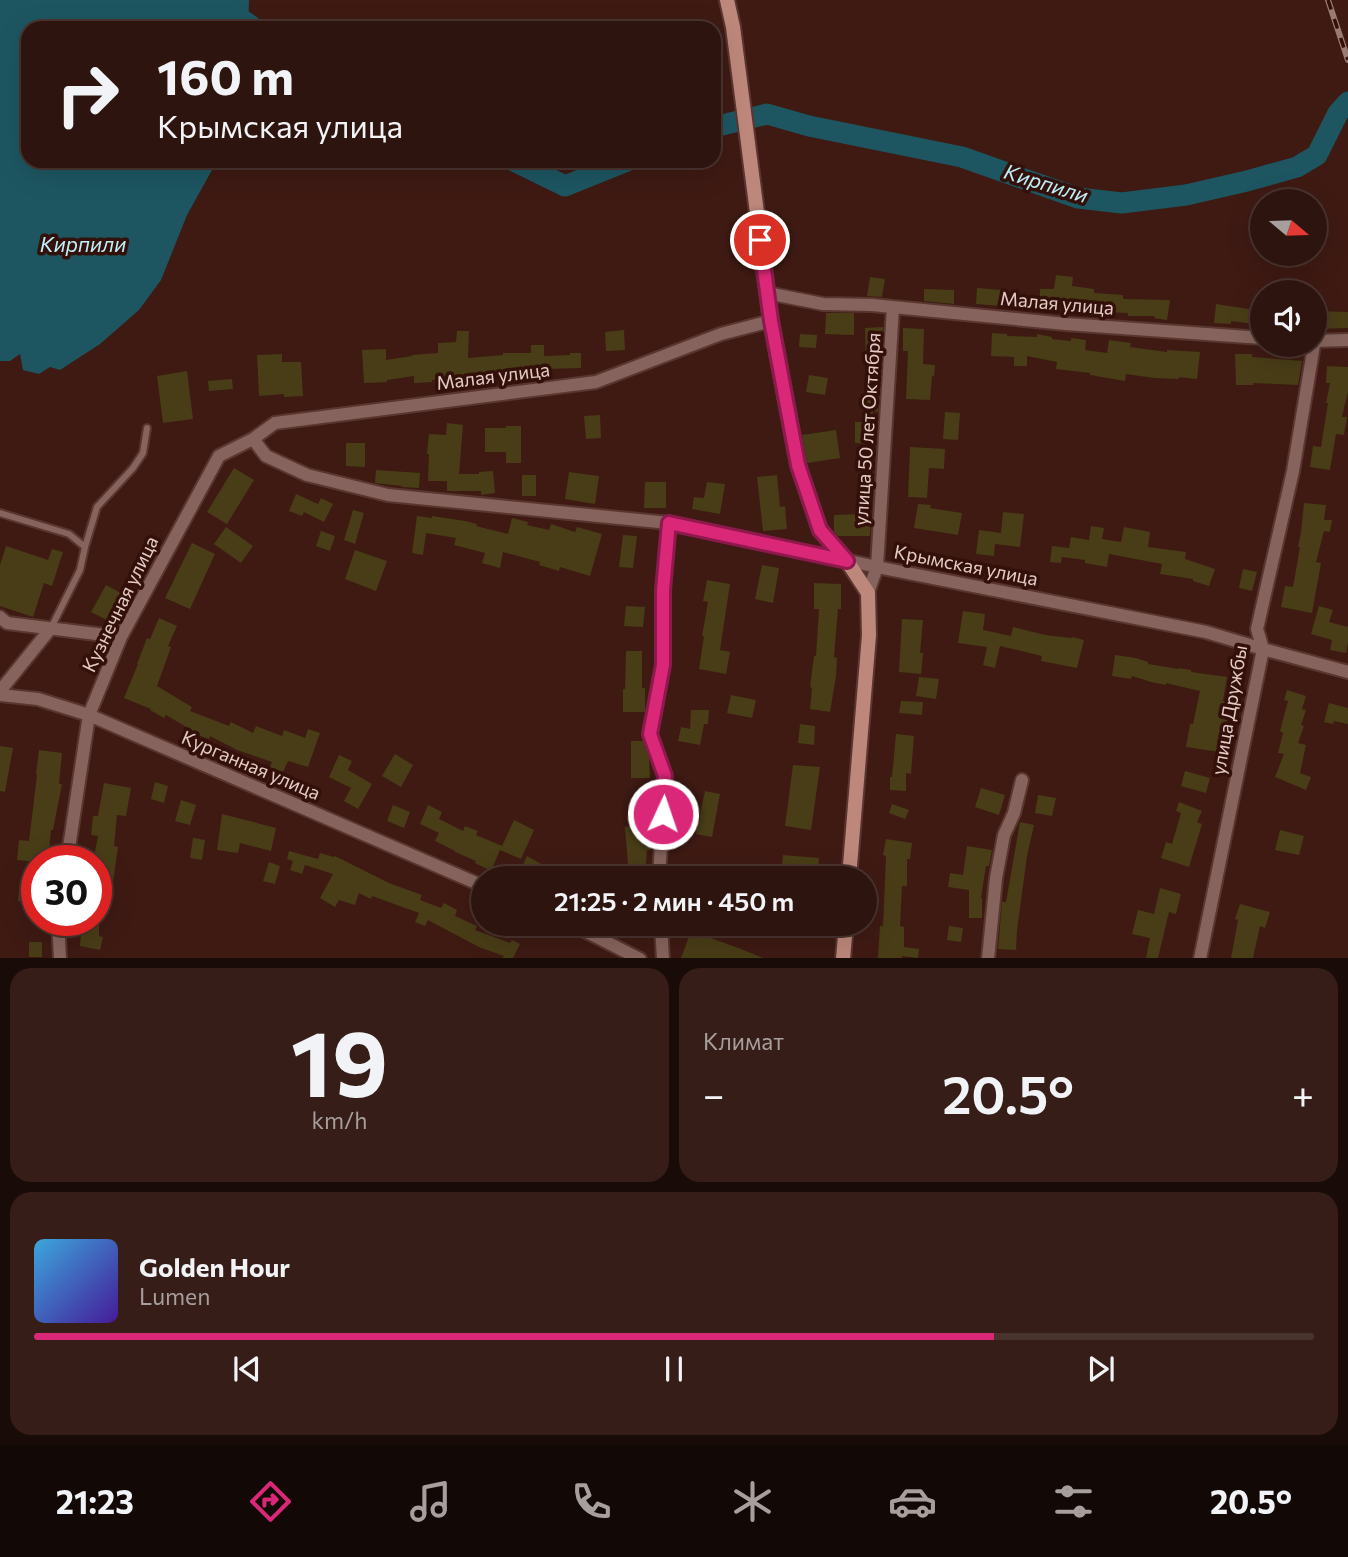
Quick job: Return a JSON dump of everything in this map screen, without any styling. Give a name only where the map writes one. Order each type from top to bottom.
[{"type":"street","points":[[727,0],[733,27],[771,321],[798,465],[820,530],[847,561],[868,593]]},
{"type":"street","name":"Малая улица","points":[[767,293],[823,304],[893,307],[1066,324],[1250,337]]},
{"type":"street","name":"улица 50 лет Октября","points":[[850,866],[869,635],[868,593],[877,567],[893,307]]},
{"type":"street","name":"Малая улица","points":[[219,456],[253,439],[275,423],[596,382],[721,334],[771,321]]},
{"type":"street","points":[[1327,342],[1348,340]]},
{"type":"street","name":"улица Дружбы","points":[[1200,958],[1263,649],[1258,629],[1293,471],[1312,357]]},
{"type":"street","name":"Крымская улица","points":[[253,439],[266,456],[307,475],[388,495],[669,523],[1206,632],[1348,671]]},
{"type":"street","name":"Кузнечная улица","points":[[69,845],[89,716],[121,637],[219,456]]},
{"type":"street","points":[[660,866],[665,776],[650,734],[663,665],[663,590],[669,523]]},
{"type":"street","points":[[0,617],[7,623],[121,637]]},
{"type":"street","points":[[0,693],[51,628]]},
{"type":"street","name":"Курганная улица","points":[[0,693],[38,699],[89,716],[471,881]]},
{"type":"street","points":[[988,958],[996,878],[1004,835],[1014,813],[1022,779]]},
{"type":"street","points":[[59,936],[60,958]]},
{"type":"street","points":[[595,936],[640,958]]},
{"type":"street","points":[[662,936],[663,958]]},
{"type":"street","points":[[843,958],[845,936]]},
{"type":"lane","points":[[51,628],[80,570],[97,507],[143,453],[147,428]]},
{"type":"lane","points":[[0,513],[69,534],[85,547]]},
{"type":"water","name":"Кирпили","points":[[0,0],[249,0],[248,21],[21,21],[21,168],[213,168],[187,215],[161,280],[139,310],[100,344],[60,370],[50,367],[39,374],[23,370],[20,354],[10,361],[0,361]]},
{"type":"building","points":[[1056,275],[1073,277],[1072,286],[1094,289],[1094,293],[1123,295],[1123,299],[1170,300],[1167,320],[1154,318],[1155,316],[1128,316],[1128,313],[1102,312],[1070,305],[1040,304],[1040,289],[1054,289]]},
{"type":"building","points":[[870,277],[885,279],[882,297],[867,296]]},
{"type":"building","points":[[977,288],[1002,290],[1001,306],[976,304]]},
{"type":"building","points":[[924,289],[954,290],[954,304],[924,301]]},
{"type":"building","points":[[1216,304],[1250,309],[1250,323],[1231,321],[1231,324],[1214,323]]},
{"type":"building","points":[[1327,311],[1348,312],[1348,328],[1327,329]]},
{"type":"building","points":[[826,313],[854,313],[854,335],[825,334]]},
{"type":"building","points":[[883,327],[878,412],[873,411],[872,444],[855,443],[855,422],[862,422],[864,390],[867,390],[865,328]]},
{"type":"building","points":[[903,328],[924,329],[923,364],[935,365],[930,400],[906,399],[908,351],[903,351]]},
{"type":"building","points":[[624,330],[625,350],[606,351],[605,332]]},
{"type":"building","points":[[457,331],[469,331],[468,358],[503,353],[531,353],[531,345],[544,345],[544,356],[581,353],[581,368],[544,369],[544,375],[503,371],[468,374],[468,378],[451,377],[432,382],[414,383],[414,376],[387,382],[364,383],[362,350],[386,349],[386,360],[438,353],[438,343],[456,342]]},
{"type":"building","points":[[992,333],[1037,337],[1037,334],[1052,339],[1086,340],[1085,350],[1107,353],[1109,340],[1131,343],[1130,347],[1167,352],[1200,352],[1197,379],[1126,374],[1125,381],[1056,369],[1057,362],[1027,356],[1027,366],[1014,366],[1014,357],[991,356]]},
{"type":"building","points":[[800,334],[817,335],[816,348],[799,347]]},
{"type":"building","points":[[282,354],[282,362],[301,362],[303,396],[259,396],[257,355]]},
{"type":"building","points":[[1235,354],[1302,361],[1298,385],[1236,385]]},
{"type":"building","points":[[1327,366],[1348,367],[1348,391],[1342,417],[1347,417],[1344,435],[1336,434],[1330,470],[1310,467],[1313,446],[1321,447],[1330,383],[1326,383]]},
{"type":"building","points":[[187,371],[193,419],[163,423],[157,376]]},
{"type":"building","points":[[809,375],[828,378],[825,395],[806,392]]},
{"type":"building","points":[[232,379],[233,389],[209,391],[208,381]]},
{"type":"building","points":[[945,412],[960,413],[958,440],[943,439]]},
{"type":"building","points":[[600,415],[601,438],[586,439],[584,416]]},
{"type":"building","points":[[447,423],[463,425],[459,474],[493,471],[495,493],[481,495],[481,491],[447,491],[447,481],[428,481],[429,434],[446,435]]},
{"type":"building","points":[[521,426],[521,463],[506,463],[506,452],[485,452],[485,428]]},
{"type":"building","points":[[836,430],[840,458],[807,463],[802,435]]},
{"type":"building","points":[[346,443],[365,443],[365,467],[346,466]]},
{"type":"building","points":[[910,447],[945,449],[944,469],[929,468],[927,498],[908,497]]},
{"type":"building","points":[[234,468],[254,480],[227,524],[207,512]]},
{"type":"building","points":[[874,469],[870,536],[838,536],[834,532],[834,515],[863,514],[862,470]]},
{"type":"building","points":[[376,470],[420,473],[419,488],[375,483]]},
{"type":"building","points":[[569,472],[599,476],[595,504],[565,499]]},
{"type":"building","points":[[522,475],[536,475],[536,496],[522,496]]},
{"type":"building","points":[[777,475],[780,507],[785,506],[787,529],[763,531],[757,477]]},
{"type":"building","points":[[645,482],[666,482],[666,508],[644,508]]},
{"type":"building","points":[[707,482],[725,484],[720,514],[692,509],[694,497],[704,498]]},
{"type":"building","points":[[296,494],[318,504],[321,498],[333,504],[324,522],[304,512],[302,516],[289,511]]},
{"type":"building","points":[[1304,503],[1326,505],[1324,520],[1332,520],[1330,532],[1324,531],[1316,562],[1321,563],[1312,613],[1281,607],[1285,586],[1293,587]]},
{"type":"building","points":[[918,504],[962,513],[958,535],[914,528]]},
{"type":"building","points":[[353,510],[364,513],[355,544],[344,540]]},
{"type":"building","points":[[1003,512],[1024,514],[1020,547],[995,544],[994,556],[976,554],[979,530],[1001,533]]},
{"type":"building","points":[[417,516],[465,521],[508,534],[512,518],[549,530],[551,524],[575,532],[577,527],[602,534],[590,576],[560,567],[559,571],[539,565],[540,562],[503,552],[500,568],[482,563],[485,553],[454,545],[456,538],[426,533],[423,555],[412,553]]},
{"type":"building","points":[[1091,526],[1104,528],[1102,539],[1121,542],[1124,527],[1150,532],[1148,547],[1186,552],[1185,559],[1215,569],[1209,586],[1193,579],[1160,574],[1162,564],[1109,554],[1107,567],[1062,557],[1061,563],[1050,562],[1052,546],[1069,548],[1071,537],[1089,540]]},
{"type":"building","points":[[226,527],[253,546],[241,563],[214,544]]},
{"type":"building","points":[[321,531],[335,536],[330,551],[316,546]]},
{"type":"building","points":[[623,535],[637,536],[633,568],[619,567]]},
{"type":"building","points":[[192,543],[215,554],[190,609],[165,598]]},
{"type":"building","points":[[6,546],[48,560],[52,549],[63,552],[52,586],[44,583],[33,617],[0,606],[0,565]]},
{"type":"building","points":[[355,550],[387,561],[376,591],[345,579]]},
{"type":"building","points":[[762,565],[779,568],[773,603],[755,599]]},
{"type":"building","points":[[1243,569],[1257,572],[1252,591],[1239,588]]},
{"type":"building","points":[[707,580],[730,584],[720,650],[730,652],[726,674],[699,669],[708,602],[703,601]]},
{"type":"building","points":[[814,583],[841,584],[841,609],[838,609],[834,657],[837,658],[836,676],[830,712],[810,709],[819,609],[814,609]]},
{"type":"building","points":[[106,585],[121,593],[107,620],[91,612]]},
{"type":"building","points":[[626,606],[645,607],[643,627],[624,626]]},
{"type":"building","points":[[1319,606],[1333,610],[1329,622],[1348,627],[1346,653],[1330,650],[1332,640],[1311,634]]},
{"type":"building","points":[[963,611],[985,614],[983,630],[1011,636],[1013,627],[1045,635],[1084,640],[1077,668],[1041,661],[1042,656],[1000,646],[995,668],[983,665],[987,647],[958,643]]},
{"type":"building","points":[[159,618],[177,626],[168,646],[171,647],[157,686],[192,707],[190,711],[229,726],[231,722],[253,733],[256,726],[282,736],[284,730],[305,738],[308,729],[320,733],[308,767],[288,761],[283,772],[270,767],[272,762],[237,750],[210,736],[209,739],[192,733],[193,731],[166,715],[164,718],[151,709],[124,698],[147,638],[150,639]]},
{"type":"building","points":[[902,619],[923,620],[921,674],[899,672]]},
{"type":"building","points":[[626,651],[642,651],[645,712],[623,712]]},
{"type":"building","points":[[1115,655],[1136,658],[1148,664],[1227,677],[1223,701],[1231,703],[1220,752],[1186,747],[1200,691],[1132,676],[1131,679],[1112,676]]},
{"type":"building","points":[[919,677],[939,679],[936,699],[916,696]]},
{"type":"building","points":[[1287,690],[1306,696],[1302,709],[1306,710],[1301,725],[1304,726],[1298,743],[1306,745],[1300,773],[1311,777],[1306,790],[1275,777],[1284,754],[1278,753],[1283,733],[1280,731],[1288,701],[1284,700]]},
{"type":"building","points":[[731,695],[756,700],[752,718],[727,713]]},
{"type":"building","points":[[901,701],[923,702],[922,715],[899,713]]},
{"type":"building","points":[[1329,703],[1348,708],[1348,724],[1324,722]]},
{"type":"building","points":[[691,710],[709,710],[708,724],[704,724],[700,745],[678,741],[681,727],[690,729]]},
{"type":"building","points":[[800,724],[815,726],[814,745],[798,743]]},
{"type":"building","points":[[896,734],[914,736],[911,774],[906,773],[906,791],[890,790]]},
{"type":"building","points":[[631,741],[643,741],[649,758],[650,778],[631,778]]},
{"type":"building","points":[[0,746],[13,748],[5,792],[0,791]]},
{"type":"building","points":[[39,750],[62,753],[59,784],[62,784],[50,845],[21,845],[21,860],[17,860],[19,840],[29,841]]},
{"type":"building","points":[[395,754],[413,765],[401,787],[382,776]]},
{"type":"building","points":[[339,755],[352,761],[348,770],[372,784],[358,809],[344,801],[351,788],[329,777]]},
{"type":"building","points":[[793,765],[820,767],[811,830],[785,826]]},
{"type":"building","points":[[1185,771],[1210,778],[1206,793],[1181,786]]},
{"type":"building","points":[[155,782],[168,786],[164,803],[151,799]]},
{"type":"building","points":[[104,783],[131,788],[126,816],[117,815],[114,846],[118,847],[113,882],[112,845],[96,845],[98,836],[91,835],[93,816],[98,816]]},
{"type":"building","points":[[981,788],[1005,795],[999,815],[975,807]]},
{"type":"building","points":[[705,791],[720,794],[712,837],[696,834]]},
{"type":"building","points":[[1038,795],[1056,798],[1052,816],[1035,813]]},
{"type":"building","points":[[181,800],[196,805],[190,825],[175,821]]},
{"type":"building","points":[[1179,802],[1202,811],[1197,822],[1202,824],[1189,867],[1161,858],[1166,842],[1172,844],[1181,813],[1176,811]]},
{"type":"building","points":[[892,804],[909,810],[905,819],[889,813]]},
{"type":"building","points":[[393,805],[410,812],[404,828],[387,821]]},
{"type":"building","points":[[428,805],[442,812],[439,819],[463,831],[465,826],[478,831],[476,835],[502,846],[514,820],[534,830],[521,859],[500,850],[493,866],[481,866],[435,841],[439,833],[420,824]]},
{"type":"building","points":[[222,814],[276,828],[271,851],[240,843],[238,853],[217,850]]},
{"type":"building","points":[[1020,822],[1034,825],[1027,856],[1016,950],[998,949],[1002,902],[1006,902]]},
{"type":"building","points":[[649,825],[651,850],[647,850],[646,866],[624,866],[628,864],[625,827]]},
{"type":"building","points":[[1280,830],[1304,836],[1299,855],[1275,850]]},
{"type":"building","points":[[193,838],[205,840],[202,860],[190,858]]},
{"type":"building","points":[[886,839],[912,843],[910,859],[907,859],[907,886],[902,886],[900,926],[904,927],[904,947],[919,949],[918,958],[878,958],[880,926],[883,926],[886,856],[883,855]]},
{"type":"building","points":[[967,846],[992,850],[989,866],[986,866],[981,898],[982,918],[969,918],[969,890],[948,887],[950,873],[963,875]]},
{"type":"building","points":[[289,851],[318,859],[320,853],[335,856],[389,883],[422,895],[420,900],[441,908],[444,903],[457,910],[455,916],[471,923],[471,936],[491,936],[520,944],[513,958],[502,958],[504,956],[479,947],[428,920],[425,926],[415,922],[419,913],[359,893],[355,905],[339,900],[335,907],[320,898],[333,874],[305,865],[302,874],[290,870],[293,861],[287,859]]},
{"type":"building","points":[[783,855],[819,858],[818,866],[782,866]]},
{"type":"building","points":[[527,856],[545,866],[522,866]]},
{"type":"building","points":[[269,862],[280,866],[275,884],[263,881]]},
{"type":"building","points":[[1160,888],[1181,894],[1176,914],[1169,912],[1158,958],[1146,958],[1150,938],[1132,934],[1138,910],[1154,914]]},
{"type":"building","points":[[1240,904],[1270,912],[1265,928],[1260,926],[1253,958],[1231,958],[1238,920],[1235,919]]},
{"type":"building","points":[[949,926],[963,928],[961,942],[947,940]]},
{"type":"building","points":[[81,936],[103,937],[100,950],[80,946]]},
{"type":"building","points":[[689,936],[705,936],[763,958],[681,958]]},
{"type":"building","points":[[29,942],[42,942],[42,957],[29,957]]},
{"type":"waterway","name":"Кирпили","points":[[214,0],[244,21]]},
{"type":"waterway","name":"Кирпили","points":[[721,125],[767,114],[809,126],[962,157],[1078,198],[1122,203],[1186,195],[1297,167],[1317,155],[1338,113],[1348,102]]},
{"type":"waterway","name":"Кирпили","points":[[528,168],[565,186],[610,168]]},
{"type":"railway","points":[[1328,0],[1348,60]]},
{"type":"route","points":[[663,814],[665,776],[650,734],[663,665],[663,590],[669,523],[847,561],[820,530],[798,465],[771,321],[760,240]]}]
